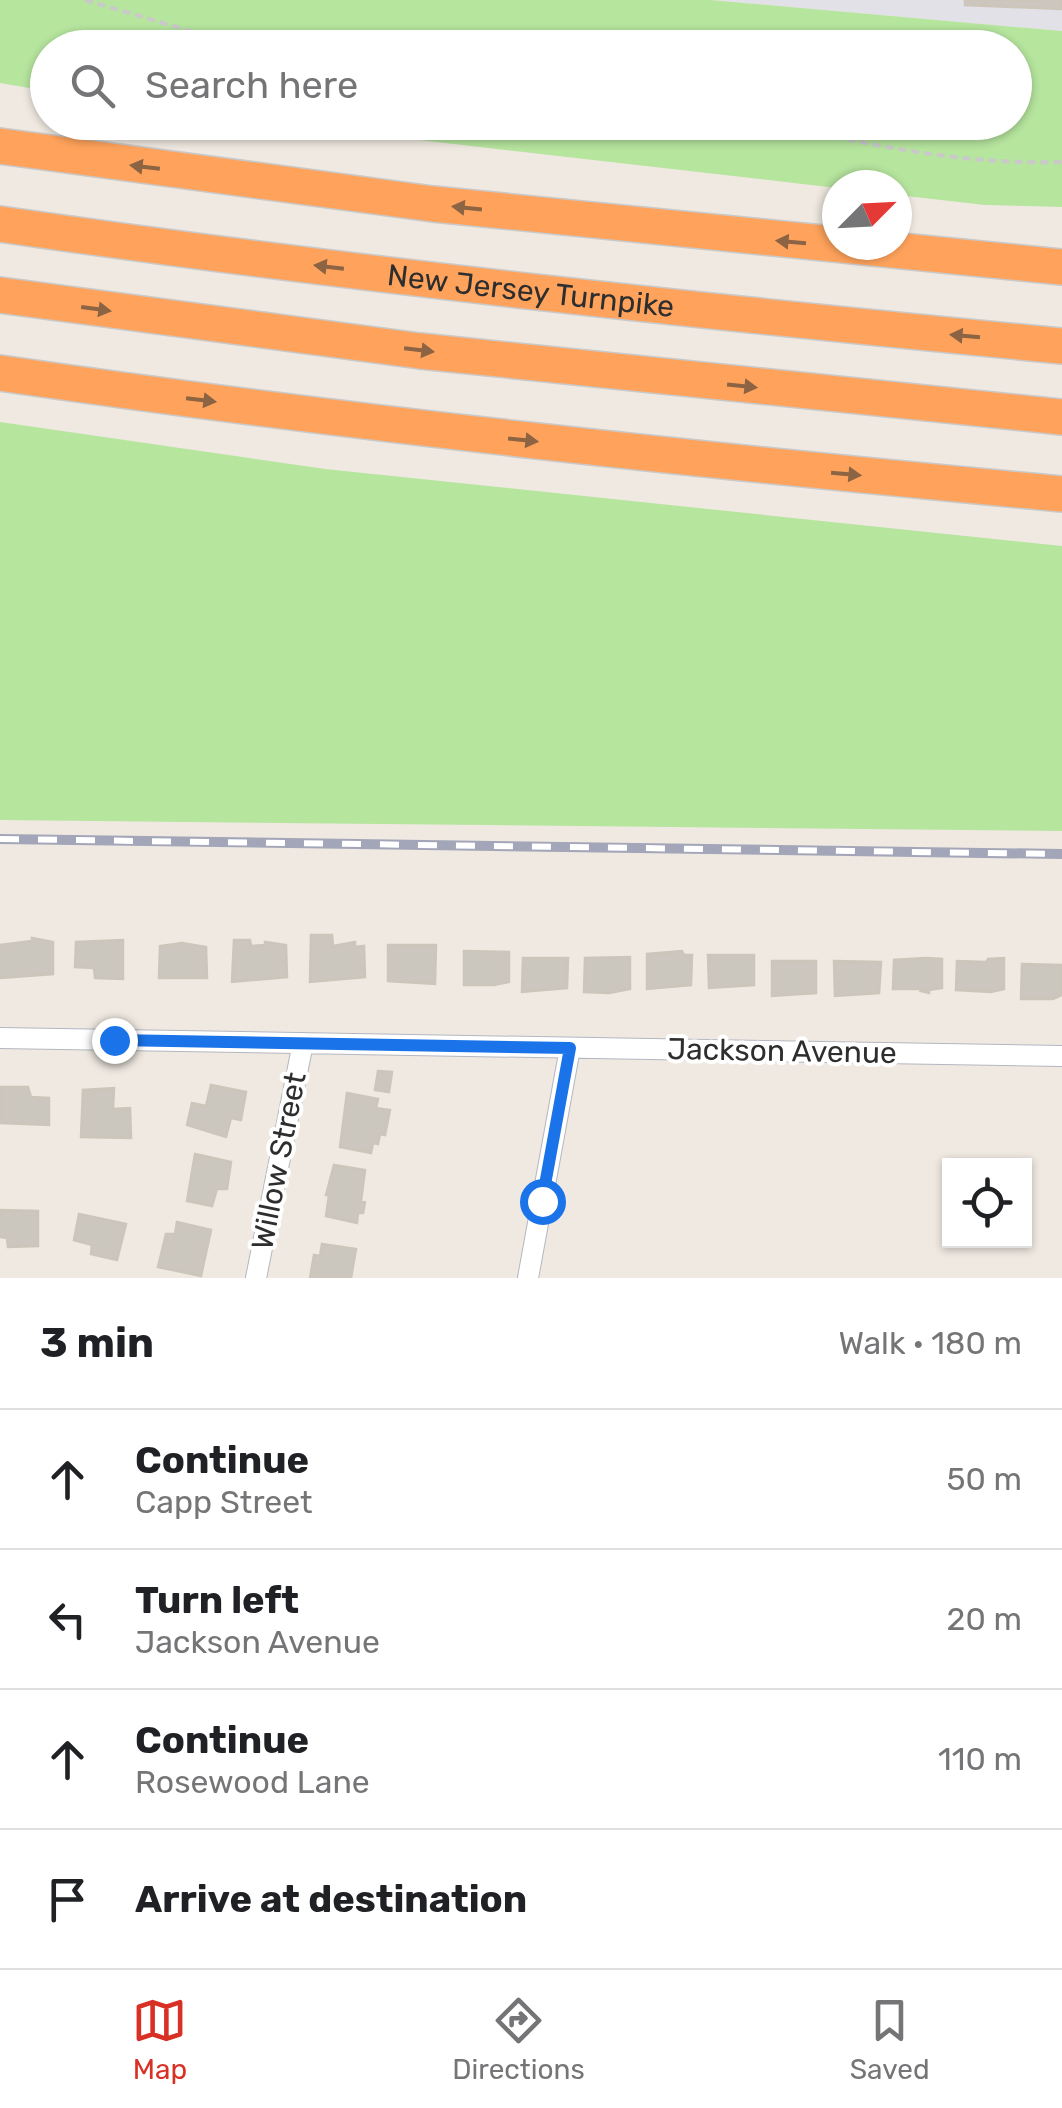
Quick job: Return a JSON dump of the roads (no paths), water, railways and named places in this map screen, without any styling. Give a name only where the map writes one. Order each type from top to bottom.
[{"type":"highway","points":[[0,146],[433,204],[1062,267]]},
{"type":"highway","name":"New Jersey Turnpike","points":[[0,224],[423,279],[1062,346]]},
{"type":"highway","points":[[0,295],[420,350],[1062,417]]},
{"type":"highway","points":[[0,373],[426,430],[1062,494]]},
{"type":"street","name":"Jackson Avenue","points":[[0,1038],[1062,1056]]},
{"type":"street","name":"Willow Street","points":[[256,1278],[302,1043]]},
{"type":"street","points":[[528,1278],[570,1048]]},
{"type":"railway","points":[[0,839],[1062,854]]}]
